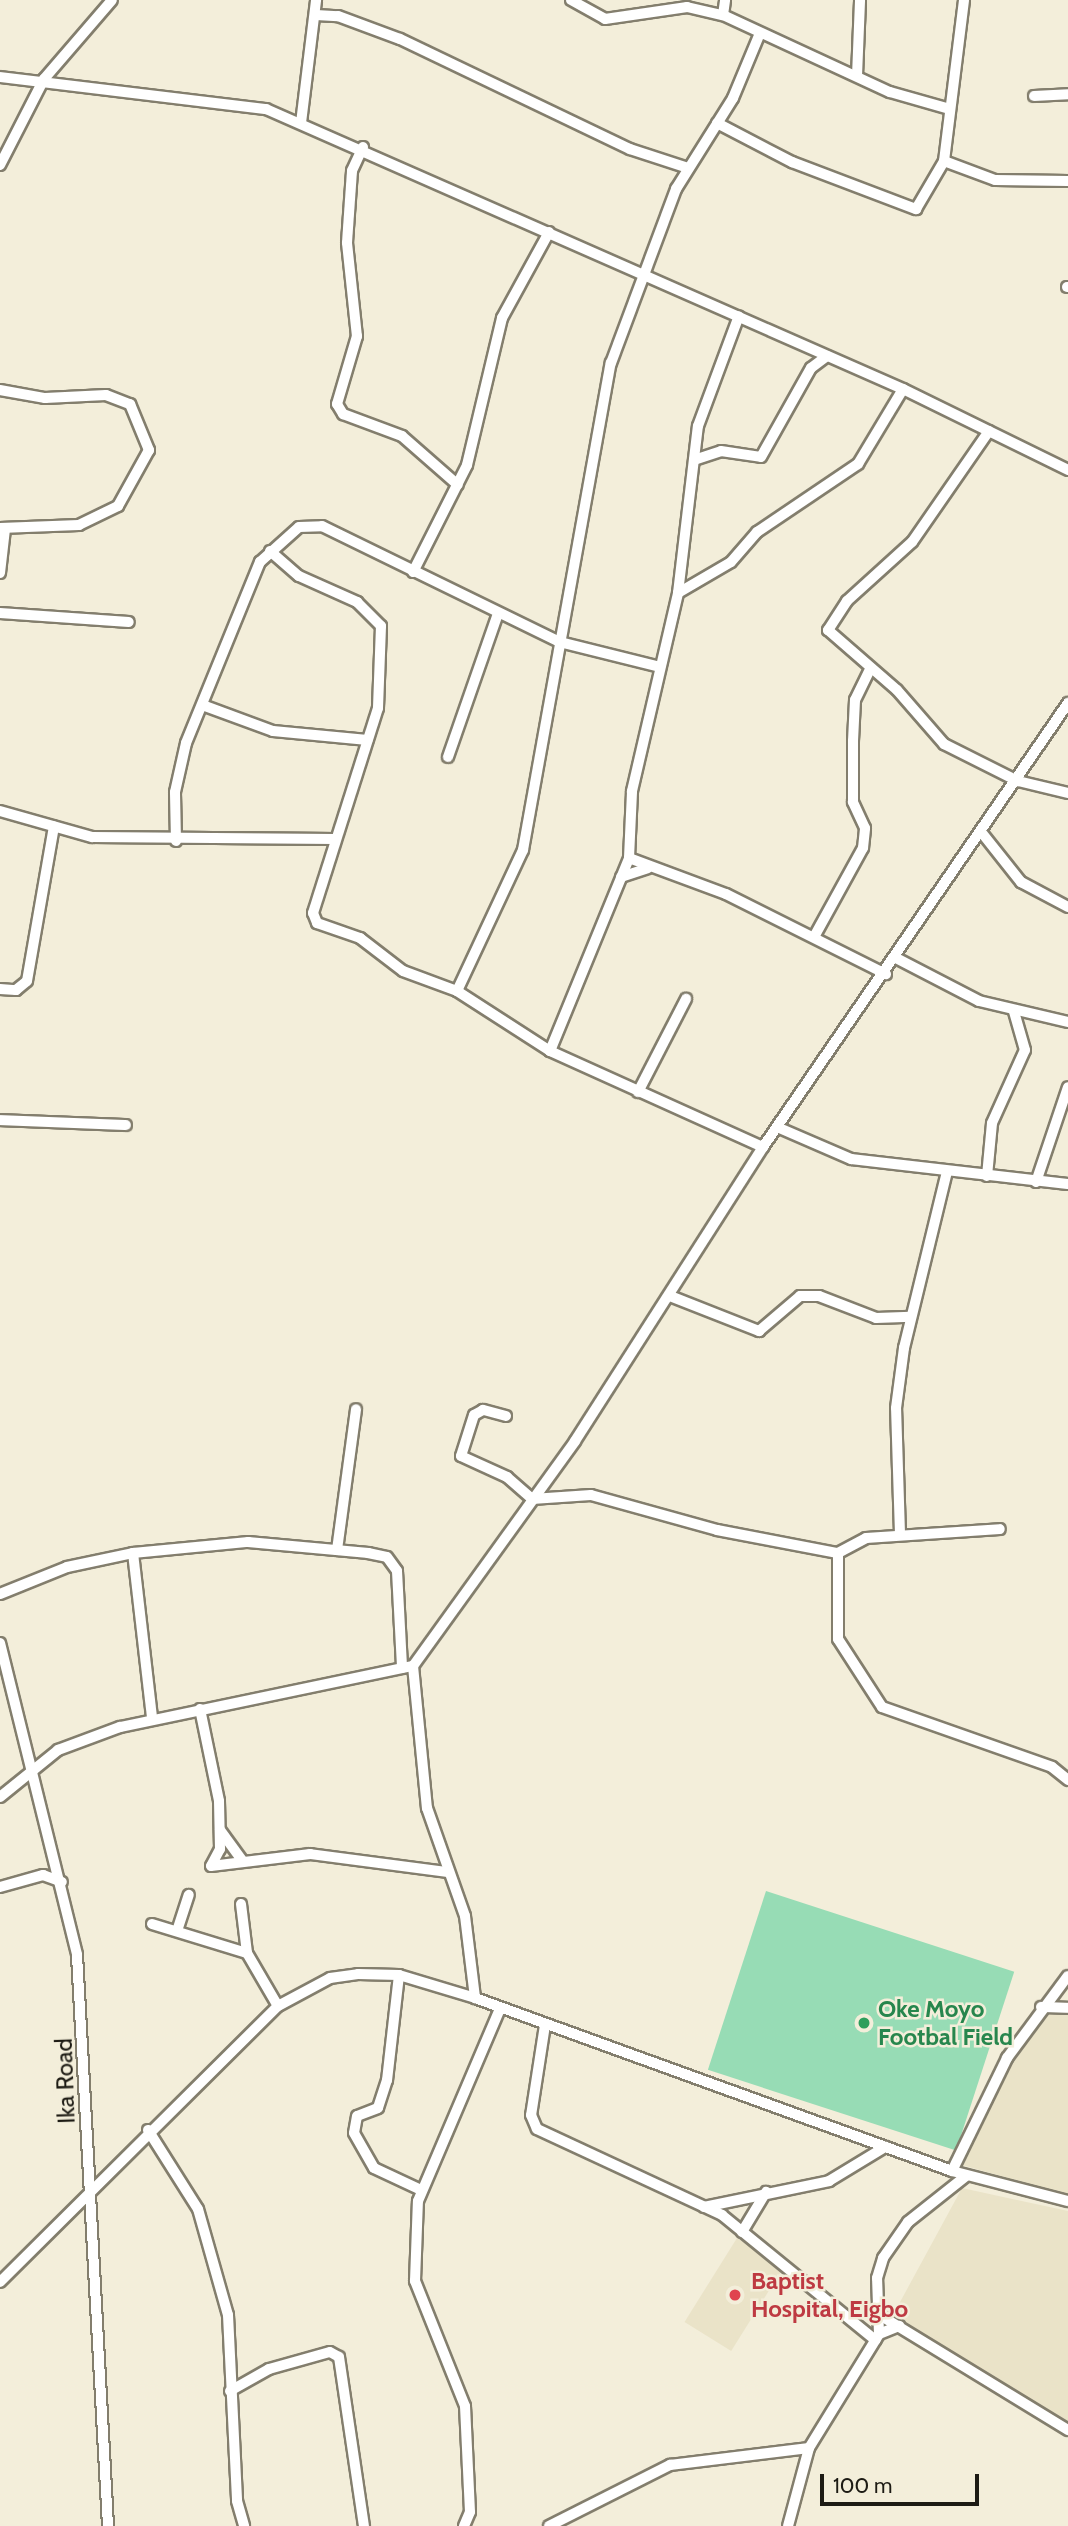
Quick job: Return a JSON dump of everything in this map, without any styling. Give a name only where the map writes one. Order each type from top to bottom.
[{"type":"street","points":[[0,165],[44,79],[112,0]]},
{"type":"street","points":[[301,123],[316,0]]},
{"type":"street","points":[[571,0],[613,20],[688,4],[723,15],[857,76],[946,108]]},
{"type":"street","points":[[723,15],[725,0]]},
{"type":"street","points":[[857,76],[860,0]]},
{"type":"street","points":[[718,123],[792,162],[911,209],[921,204],[944,161],[946,108],[964,0]]},
{"type":"street","points":[[316,15],[338,16],[400,39],[630,149],[688,168]]},
{"type":"street","points":[[457,991],[523,850],[604,387],[641,273],[688,168],[718,123],[760,33]]},
{"type":"street","points":[[0,77],[44,79],[254,105],[363,147],[903,389],[1068,470]]},
{"type":"street","points":[[1034,96],[1068,94]]},
{"type":"street","points":[[363,147],[352,171],[347,243],[356,336],[337,404],[343,414],[402,436],[458,485]]},
{"type":"street","points":[[944,161],[995,180],[1068,181]]},
{"type":"street","points":[[412,572],[458,485],[496,333],[524,268],[550,232]]},
{"type":"street","points":[[550,1052],[629,858],[632,791],[678,593],[694,460],[704,404],[740,316]]},
{"type":"street","points":[[694,460],[721,451],[761,457],[810,368],[827,356]]},
{"type":"street","points":[[678,593],[730,562],[757,532],[858,464],[903,389]]},
{"type":"street","points":[[0,390],[46,398],[106,395],[130,404],[149,450],[118,506],[79,526],[3,528],[0,573]]},
{"type":"street","points":[[989,431],[912,542],[829,623],[833,637],[870,669],[944,744],[1018,780],[1068,793]]},
{"type":"street","points":[[176,841],[176,785],[186,743],[205,706],[253,577],[270,551],[299,527],[322,526],[497,616],[559,642],[660,667]]},
{"type":"street","points":[[270,551],[299,576],[357,602],[382,626],[384,666],[368,740],[313,913],[317,923],[360,938],[403,971],[457,991],[550,1052],[763,1147]]},
{"type":"street","points":[[0,613],[129,622]]},
{"type":"street","points":[[448,757],[497,616]]},
{"type":"street","points":[[814,937],[863,848],[864,828],[853,802],[853,741],[855,700],[870,669]]},
{"type":"street","points":[[0,1797],[58,1750],[152,1718],[408,1667],[532,1499],[670,1296],[776,1127],[886,974],[1068,703]]},
{"type":"street","points":[[205,706],[282,733],[368,740]]},
{"type":"street","points":[[0,811],[92,837],[176,841],[335,839]]},
{"type":"street","points":[[0,989],[16,990],[27,981],[54,826]]},
{"type":"street","points":[[982,833],[1027,887],[1068,907]]},
{"type":"street","points":[[629,858],[648,868],[706,886],[886,974]]},
{"type":"street","points":[[621,877],[648,868]]},
{"type":"street","points":[[896,958],[1014,1012],[1068,1022]]},
{"type":"street","points":[[638,1091],[686,999]]},
{"type":"street","points":[[987,1176],[992,1123],[1025,1050],[1014,1012]]},
{"type":"street","points":[[1036,1182],[1068,1087]]},
{"type":"street","points":[[0,1120],[126,1125]]},
{"type":"street","points":[[776,1127],[850,1160],[1068,1184]]},
{"type":"street","points":[[900,1534],[896,1408],[911,1317],[947,1172]]},
{"type":"street","points":[[670,1296],[759,1331],[793,1300],[814,1295],[876,1318],[911,1317]]},
{"type":"street","points":[[337,1549],[356,1409]]},
{"type":"street","points":[[506,1416],[483,1410],[474,1415],[461,1456],[507,1477],[532,1499],[591,1495],[717,1530],[838,1553],[866,1538],[1000,1529]]},
{"type":"street","points":[[0,1594],[67,1567],[133,1553],[248,1542],[337,1549],[393,1562],[427,1808],[447,1872],[465,1916],[475,1998]]},
{"type":"street","points":[[133,1553],[152,1718]]},
{"type":"street","points":[[838,1553],[838,1639],[882,1707],[1052,1767],[1068,1780]]},
{"type":"street","name":"Ika Road","points":[[0,1643],[62,1882],[83,2018],[108,2526]]},
{"type":"street","points":[[200,1709],[220,1830],[219,1857],[211,1866],[310,1854],[447,1872]]},
{"type":"street","points":[[220,1830],[243,1862]]},
{"type":"street","points":[[0,1887],[43,1875],[62,1882]]},
{"type":"street","points":[[177,1931],[189,1895]]},
{"type":"street","points":[[242,1904],[247,1953],[278,2006]]},
{"type":"street","points":[[152,1924],[247,1953]]},
{"type":"street","points":[[399,1975],[387,2080],[378,2108],[357,2116],[354,2133],[374,2168],[421,2190]]},
{"type":"street","points":[[0,2282],[93,2190],[148,2130],[278,2006],[330,1978],[399,1975],[475,1998],[966,2176],[1068,2201]]},
{"type":"street","points":[[952,2171],[1007,2057],[1041,2007],[1068,1976]]},
{"type":"street","points":[[1041,2007],[1068,2008]]},
{"type":"street","points":[[464,2526],[470,2512],[465,2406],[415,2281],[421,2190],[500,2009]]},
{"type":"street","points":[[545,2025],[531,2115],[537,2129],[704,2207],[742,2232],[877,2337]]},
{"type":"street","points":[[148,2130],[198,2209],[214,2284],[228,2315],[230,2391],[244,2526]]},
{"type":"street","points":[[704,2207],[839,2178],[885,2147]]},
{"type":"street","points":[[788,2526],[809,2448],[877,2337],[877,2278],[889,2249],[908,2222],[966,2176]]},
{"type":"street","points":[[742,2232],[766,2192]]},
{"type":"street","points":[[878,2314],[1068,2430]]},
{"type":"street","points":[[877,2337],[899,2326]]},
{"type":"street","points":[[230,2391],[269,2369],[330,2352],[339,2357],[364,2526]]},
{"type":"street","points":[[549,2526],[670,2465],[809,2448]]},
{"type":"shaded area","points":[[1045,2012],[1068,2012],[1068,2195],[962,2165],[1017,2051]]},
{"type":"shaded area","points":[[962,2188],[1068,2211],[1068,2424],[893,2315]]},
{"type":"shaded area","name":"Baptist Hospital, Eigbo","points":[[737,2238],[784,2267],[731,2351],[685,2322]]},
{"type":"green space","name":"Oke Moyo Footbal Field","points":[[766,1891],[1014,1972],[956,2150],[708,2070]]},
{"type":"place","name":"Oke Moyo Footbal Field","points":[[864,2023]]},
{"type":"place","name":"Baptist Hospital, Eigbo","points":[[735,2295]]}]
